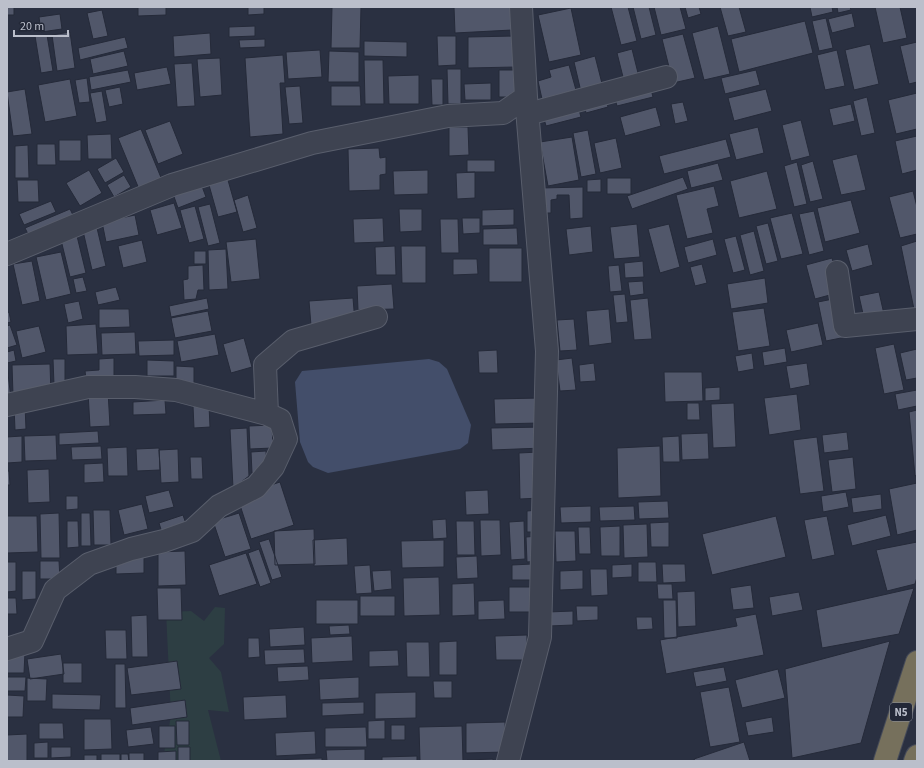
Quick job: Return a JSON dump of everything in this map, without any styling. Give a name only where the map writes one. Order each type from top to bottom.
[{"type":"highway","name":"N5","points":[[885,761],[917,662]]},
{"type":"highway","points":[[915,761],[917,756]]},
{"type":"street","points":[[508,761],[540,637],[548,351],[527,106],[521,7]]},
{"type":"street","points":[[7,254],[172,185],[327,140],[448,116],[503,113],[527,106],[666,78]]},
{"type":"street","points":[[837,272],[846,326],[917,319]]},
{"type":"street","points":[[267,414],[265,365],[293,341],[376,317]]},
{"type":"street","points":[[7,405],[88,387],[135,387],[176,390],[267,414],[280,420],[286,439],[272,467],[256,487],[219,506],[192,531],[89,564],[55,590],[32,641],[7,649]]},
{"type":"shaded area","points":[[215,607],[225,608],[224,644],[209,658],[221,672],[229,712],[208,710],[221,761],[170,761],[164,753],[171,716],[166,612],[191,611],[204,621]]},
{"type":"water","points":[[429,359],[439,362],[447,369],[471,425],[468,443],[460,449],[328,473],[313,467],[308,462],[300,442],[295,382],[302,371]]},
{"type":"building","points":[[7,7],[14,7],[14,15],[7,15]]},
{"type":"building","points":[[138,7],[166,7],[166,15],[138,16]]},
{"type":"building","points":[[248,7],[264,7],[264,14],[248,15]]},
{"type":"building","points":[[332,7],[361,7],[360,48],[331,48]]},
{"type":"building","points":[[454,7],[511,7],[512,30],[455,33]]},
{"type":"building","points":[[611,7],[628,7],[637,41],[621,45]]},
{"type":"building","points":[[633,7],[649,7],[656,35],[641,39]]},
{"type":"building","points":[[654,7],[680,7],[686,29],[661,35]]},
{"type":"building","points":[[685,7],[699,7],[701,14],[688,18]]},
{"type":"building","points":[[720,7],[739,7],[746,32],[728,36]]},
{"type":"building","points":[[810,7],[832,7],[833,12],[812,17]]},
{"type":"building","points":[[837,7],[850,7],[851,10],[838,13]]},
{"type":"building","points":[[875,7],[900,7],[907,38],[883,43]]},
{"type":"building","points":[[571,8],[581,55],[549,62],[538,15]]},
{"type":"building","points":[[102,10],[108,36],[93,39],[87,13]]},
{"type":"building","points":[[852,13],[855,27],[832,33],[828,19]]},
{"type":"building","points":[[60,14],[62,29],[41,32],[39,17]]},
{"type":"building","points":[[826,18],[833,48],[819,51],[812,21]]},
{"type":"building","points":[[805,21],[813,53],[739,72],[731,39]]},
{"type":"building","points":[[255,26],[255,36],[229,37],[229,27]]},
{"type":"building","points":[[718,26],[730,74],[704,80],[692,33]]},
{"type":"building","points":[[70,32],[75,68],[57,71],[52,35]]},
{"type":"building","points":[[210,33],[211,54],[174,57],[173,36]]},
{"type":"building","points":[[683,34],[695,78],[673,83],[662,39]]},
{"type":"building","points":[[47,35],[53,71],[41,73],[35,36]]},
{"type":"building","points":[[437,36],[456,36],[456,65],[438,66]]},
{"type":"building","points":[[515,36],[516,67],[468,68],[468,37]]},
{"type":"building","points":[[125,37],[128,48],[80,60],[78,48]]},
{"type":"building","points":[[265,39],[265,47],[240,48],[239,40]]},
{"type":"building","points":[[364,41],[407,42],[407,57],[364,56]]},
{"type":"building","points":[[917,42],[917,82],[909,84],[900,46]]},
{"type":"building","points":[[870,44],[879,84],[854,90],[845,50]]},
{"type":"building","points":[[632,49],[640,81],[625,85],[617,53]]},
{"type":"building","points":[[320,50],[322,77],[288,79],[286,52]]},
{"type":"building","points":[[837,50],[845,86],[825,90],[817,55]]},
{"type":"building","points":[[124,51],[128,66],[93,74],[90,59]]},
{"type":"building","points":[[329,51],[359,52],[359,82],[328,82]]},
{"type":"building","points":[[283,55],[285,83],[280,83],[283,134],[250,137],[245,58]]},
{"type":"building","points":[[595,56],[608,107],[586,113],[574,62]]},
{"type":"building","points":[[220,58],[222,95],[200,97],[197,59]]},
{"type":"building","points":[[364,60],[383,60],[384,104],[365,104]]},
{"type":"building","points":[[192,63],[195,106],[177,107],[174,64]]},
{"type":"building","points":[[569,65],[576,90],[542,99],[538,81],[551,77],[549,70]]},
{"type":"building","points":[[167,67],[171,84],[137,90],[134,73]]},
{"type":"building","points":[[447,69],[461,69],[461,104],[448,104]]},
{"type":"building","points":[[128,70],[131,82],[91,90],[89,77]]},
{"type":"building","points":[[499,70],[517,70],[518,97],[499,97]]},
{"type":"building","points":[[756,70],[760,85],[725,94],[721,78]]},
{"type":"building","points":[[419,75],[419,104],[389,104],[388,76]]},
{"type":"building","points":[[87,78],[90,102],[79,103],[75,80]]},
{"type":"building","points":[[70,79],[77,116],[45,122],[38,85]]},
{"type":"building","points":[[431,79],[443,79],[443,105],[432,105]]},
{"type":"building","points":[[649,82],[653,97],[617,106],[613,91]]},
{"type":"building","points":[[491,83],[491,100],[465,100],[464,84]]},
{"type":"building","points":[[300,86],[303,123],[289,124],[285,87]]},
{"type":"building","points":[[331,86],[360,86],[361,106],[331,106]]},
{"type":"building","points":[[120,87],[123,104],[109,107],[105,90]]},
{"type":"building","points":[[25,89],[32,134],[13,136],[7,92]]},
{"type":"building","points":[[766,89],[772,111],[734,121],[728,98]]},
{"type":"building","points":[[102,91],[107,121],[96,123],[90,93]]},
{"type":"building","points":[[917,93],[917,129],[896,134],[888,100]]},
{"type":"building","points":[[575,95],[581,117],[546,126],[540,104]]},
{"type":"building","points":[[867,97],[875,133],[861,136],[853,101]]},
{"type":"building","points":[[683,102],[688,121],[675,124],[671,104]]},
{"type":"building","points":[[851,104],[855,121],[833,126],[829,109]]},
{"type":"building","points":[[656,107],[661,126],[625,136],[620,117]]},
{"type":"building","points":[[801,120],[810,156],[791,161],[782,125]]},
{"type":"building","points":[[170,121],[183,154],[158,164],[145,130]]},
{"type":"building","points":[[449,127],[468,127],[469,155],[449,156]]},
{"type":"building","points":[[758,127],[764,153],[736,160],[729,134]]},
{"type":"building","points":[[141,129],[162,180],[139,189],[118,138]]},
{"type":"building","points":[[588,130],[596,174],[581,177],[573,133]]},
{"type":"building","points":[[111,134],[112,159],[88,159],[87,135]]},
{"type":"building","points":[[917,136],[917,170],[902,174],[895,141]]},
{"type":"building","points":[[572,137],[579,180],[548,186],[540,142]]},
{"type":"building","points":[[616,138],[622,168],[600,173],[594,143]]},
{"type":"building","points":[[726,139],[731,157],[664,174],[659,156]]},
{"type":"building","points":[[59,140],[81,140],[81,161],[59,161]]},
{"type":"building","points":[[37,144],[55,144],[56,165],[37,165]]},
{"type":"building","points":[[28,145],[29,178],[15,178],[15,146]]},
{"type":"building","points":[[379,148],[380,158],[386,157],[386,174],[380,175],[380,190],[349,191],[348,149]]},
{"type":"building","points":[[857,154],[866,190],[841,195],[832,160]]},
{"type":"building","points":[[116,158],[124,172],[105,183],[97,169]]},
{"type":"building","points":[[467,160],[495,160],[495,172],[467,172]]},
{"type":"building","points":[[813,161],[823,199],[810,202],[801,165]]},
{"type":"building","points":[[797,162],[807,204],[794,207],[784,166]]},
{"type":"building","points":[[718,163],[723,180],[691,188],[687,171]]},
{"type":"building","points":[[89,170],[102,193],[80,206],[66,183]]},
{"type":"building","points":[[428,170],[428,194],[394,195],[393,171]]},
{"type":"building","points":[[767,171],[777,209],[739,218],[730,181]]},
{"type":"building","points":[[475,172],[475,198],[457,199],[456,173]]},
{"type":"building","points":[[226,173],[237,212],[218,217],[207,178]]},
{"type":"building","points":[[124,175],[131,187],[114,197],[107,185]]},
{"type":"building","points":[[683,177],[688,189],[632,209],[627,196]]},
{"type":"building","points":[[607,178],[631,178],[631,194],[607,194]]},
{"type":"building","points":[[601,179],[601,192],[587,192],[587,180]]},
{"type":"building","points":[[17,180],[38,180],[39,202],[18,202]]},
{"type":"building","points":[[200,181],[206,197],[178,208],[172,191]]},
{"type":"building","points":[[714,186],[719,206],[707,209],[713,233],[687,239],[676,195]]},
{"type":"building","points":[[583,187],[583,218],[570,219],[569,195],[557,195],[557,199],[551,200],[551,213],[542,213],[541,188]]},
{"type":"building","points":[[913,191],[917,207],[917,234],[900,238],[889,197]]},
{"type":"building","points":[[248,195],[257,228],[243,232],[234,200]]},
{"type":"building","points":[[851,200],[860,233],[825,242],[817,208]]},
{"type":"building","points":[[51,201],[56,212],[24,225],[19,214]]},
{"type":"building","points":[[174,203],[182,228],[157,235],[150,210]]},
{"type":"building","points":[[210,204],[220,243],[208,246],[198,207]]},
{"type":"building","points":[[195,206],[204,239],[189,243],[180,210]]},
{"type":"building","points":[[70,209],[74,217],[29,236],[25,228]]},
{"type":"building","points":[[399,209],[422,209],[422,231],[400,232]]},
{"type":"building","points":[[514,209],[514,225],[482,226],[482,210]]},
{"type":"building","points":[[814,211],[824,251],[809,255],[799,214]]},
{"type":"building","points":[[792,213],[803,254],[781,259],[770,218]]},
{"type":"building","points":[[135,215],[139,235],[106,242],[102,222]]},
{"type":"building","points":[[383,218],[384,242],[354,243],[353,219]]},
{"type":"building","points":[[462,218],[480,218],[480,233],[463,234]]},
{"type":"building","points":[[440,219],[458,219],[459,253],[441,253]]},
{"type":"building","points":[[768,223],[778,261],[766,264],[756,226]]},
{"type":"building","points":[[637,224],[640,257],[614,259],[610,227]]},
{"type":"building","points":[[669,224],[680,267],[660,273],[648,229]]},
{"type":"building","points":[[591,226],[593,252],[569,255],[566,229]]},
{"type":"building","points":[[97,228],[106,266],[92,270],[83,231]]},
{"type":"building","points":[[517,228],[518,245],[483,245],[483,229]]},
{"type":"building","points":[[754,231],[764,271],[750,275],[740,235]]},
{"type":"building","points":[[77,236],[86,273],[70,277],[61,240]]},
{"type":"building","points":[[736,236],[745,270],[733,273],[724,239]]},
{"type":"building","points":[[256,239],[260,279],[231,282],[226,242]]},
{"type":"building","points":[[713,239],[717,255],[688,263],[684,247]]},
{"type":"building","points":[[142,240],[147,262],[123,268],[118,246]]},
{"type":"building","points":[[917,241],[917,318],[916,319],[901,246]]},
{"type":"building","points":[[868,244],[873,265],[852,271],[846,250]]},
{"type":"building","points":[[395,246],[396,275],[376,275],[375,247]]},
{"type":"building","points":[[401,246],[426,246],[426,283],[402,283]]},
{"type":"building","points":[[489,248],[522,248],[522,282],[489,282]]},
{"type":"building","points":[[226,249],[228,289],[209,290],[208,250]]},
{"type":"building","points":[[194,251],[206,251],[206,264],[194,264]]},
{"type":"building","points":[[61,252],[71,294],[46,300],[36,257]]},
{"type":"building","points":[[832,258],[841,292],[815,299],[806,265]]},
{"type":"building","points":[[453,259],[477,259],[478,274],[453,275]]},
{"type":"building","points":[[32,261],[40,301],[22,305],[13,264]]},
{"type":"building","points":[[643,261],[644,277],[625,278],[624,263]]},
{"type":"building","points":[[702,264],[707,283],[695,286],[690,267]]},
{"type":"building","points":[[203,265],[204,290],[198,290],[196,299],[184,300],[183,280],[188,279],[188,266]]},
{"type":"building","points":[[619,265],[622,291],[610,292],[608,266]]},
{"type":"building","points":[[83,277],[87,291],[76,293],[73,279]]},
{"type":"building","points":[[765,278],[768,303],[731,309],[727,284]]},
{"type":"building","points":[[643,281],[644,294],[630,296],[628,282]]},
{"type":"building","points":[[392,284],[394,309],[358,310],[357,286]]},
{"type":"building","points":[[116,287],[120,300],[98,305],[95,292]]},
{"type":"building","points":[[879,292],[886,323],[866,327],[859,296]]},
{"type":"building","points":[[625,294],[628,322],[616,323],[613,295]]},
{"type":"building","points":[[207,298],[209,309],[171,317],[169,306]]},
{"type":"building","points":[[353,298],[356,334],[312,338],[309,301]]},
{"type":"building","points":[[648,298],[652,339],[634,340],[630,300]]},
{"type":"building","points":[[838,298],[846,337],[826,341],[818,302]]},
{"type":"building","points":[[79,301],[83,319],[68,323],[64,304]]},
{"type":"building","points":[[764,308],[770,346],[738,351],[732,312]]},
{"type":"building","points":[[99,309],[129,309],[130,327],[99,328]]},
{"type":"building","points":[[609,309],[612,343],[589,346],[586,311]]},
{"type":"building","points":[[208,311],[212,331],[175,338],[171,318]]},
{"type":"building","points":[[9,312],[11,322],[7,323],[7,313]]},
{"type":"building","points":[[574,319],[577,350],[560,351],[557,320]]},
{"type":"building","points":[[818,323],[823,345],[791,352],[786,330]]},
{"type":"building","points":[[96,324],[98,354],[67,355],[66,326]]},
{"type":"building","points":[[10,325],[17,345],[7,348],[7,326]]},
{"type":"building","points":[[39,326],[46,352],[22,358],[16,331]]},
{"type":"building","points":[[135,332],[136,354],[102,355],[101,333]]},
{"type":"building","points":[[215,334],[219,355],[181,362],[177,341]]},
{"type":"building","points":[[244,338],[252,367],[231,373],[223,344]]},
{"type":"building","points":[[174,340],[174,355],[139,356],[138,341]]},
{"type":"building","points":[[894,344],[904,390],[884,394],[875,348]]},
{"type":"building","points":[[785,348],[787,362],[764,366],[762,352]]},
{"type":"building","points":[[917,349],[917,378],[906,380],[900,353]]},
{"type":"building","points":[[14,350],[16,361],[7,363],[7,352]]},
{"type":"building","points":[[497,350],[498,373],[479,373],[478,351]]},
{"type":"building","points":[[752,353],[754,369],[738,372],[735,356]]},
{"type":"building","points":[[114,358],[114,385],[86,379],[85,371],[99,370],[99,359]]},
{"type":"building","points":[[572,358],[576,390],[560,391],[556,360]]},
{"type":"building","points":[[53,359],[65,359],[65,385],[54,385]]},
{"type":"building","points":[[147,360],[174,361],[174,376],[147,376]]},
{"type":"building","points":[[594,363],[596,381],[580,382],[579,365]]},
{"type":"building","points":[[807,363],[810,385],[790,389],[786,366]]},
{"type":"building","points":[[50,364],[51,394],[13,395],[12,365]]},
{"type":"building","points":[[7,365],[11,399],[7,400]]},
{"type":"building","points":[[176,366],[194,367],[194,387],[176,387]]},
{"type":"building","points":[[664,372],[702,372],[703,401],[665,402]]},
{"type":"building","points":[[720,387],[720,400],[705,401],[705,388]]},
{"type":"building","points":[[917,390],[917,406],[898,410],[895,394]]},
{"type":"building","points":[[108,391],[110,426],[90,427],[88,392]]},
{"type":"building","points":[[797,394],[801,430],[769,435],[764,398]]},
{"type":"building","points":[[540,398],[540,423],[495,424],[494,399]]},
{"type":"building","points":[[165,400],[166,414],[133,415],[133,402]]},
{"type":"building","points":[[687,403],[699,403],[700,420],[687,420]]},
{"type":"building","points":[[734,403],[736,447],[713,448],[711,404]]},
{"type":"building","points":[[25,405],[26,429],[15,430],[14,406]]},
{"type":"building","points":[[209,405],[210,427],[194,428],[193,406]]},
{"type":"building","points":[[917,410],[917,475],[915,476],[909,412]]},
{"type":"building","points":[[272,425],[273,448],[250,449],[249,426]]},
{"type":"building","points":[[543,427],[543,448],[492,450],[491,428]]},
{"type":"building","points":[[247,428],[249,476],[233,488],[230,429]]},
{"type":"building","points":[[98,431],[99,443],[59,445],[59,433]]},
{"type":"building","points":[[847,432],[849,450],[824,453],[822,435]]},
{"type":"building","points":[[708,433],[709,459],[682,460],[681,434]]},
{"type":"building","points":[[56,435],[57,460],[25,461],[24,436]]},
{"type":"building","points":[[22,436],[22,462],[7,463],[7,437]]},
{"type":"building","points":[[679,436],[680,462],[663,462],[662,437]]},
{"type":"building","points":[[817,437],[824,491],[800,494],[793,440]]},
{"type":"building","points":[[101,446],[102,459],[72,460],[71,447]]},
{"type":"building","points":[[660,446],[661,496],[618,498],[617,448]]},
{"type":"building","points":[[127,447],[128,476],[108,476],[107,448]]},
{"type":"building","points":[[159,448],[160,470],[137,471],[136,449]]},
{"type":"building","points":[[178,449],[179,482],[161,483],[159,450]]},
{"type":"building","points":[[266,451],[267,473],[252,473],[251,452]]},
{"type":"building","points":[[539,452],[540,498],[520,499],[519,453]]},
{"type":"building","points":[[190,457],[202,457],[203,479],[191,479]]},
{"type":"building","points":[[853,457],[856,489],[832,492],[828,460]]},
{"type":"building","points":[[103,463],[104,482],[84,483],[84,464]]},
{"type":"building","points":[[49,469],[50,502],[28,503],[27,470]]},
{"type":"building","points":[[7,471],[9,471],[10,485],[7,485]]},
{"type":"building","points":[[280,482],[294,525],[251,539],[239,502],[256,490]]},
{"type":"building","points":[[917,483],[917,530],[897,535],[889,489]]},
{"type":"building","points":[[169,490],[174,507],[149,513],[145,496]]},
{"type":"building","points":[[488,490],[489,514],[466,515],[465,491]]},
{"type":"building","points":[[846,492],[849,507],[823,512],[821,496]]},
{"type":"building","points":[[881,494],[882,509],[853,513],[851,498]]},
{"type":"building","points":[[66,496],[78,496],[78,509],[66,510]]},
{"type":"building","points":[[668,501],[669,518],[639,519],[638,502]]},
{"type":"building","points":[[142,504],[148,529],[124,535],[118,510]]},
{"type":"building","points":[[591,506],[591,522],[561,523],[560,507]]},
{"type":"building","points":[[634,506],[635,520],[600,521],[599,507]]},
{"type":"building","points":[[93,510],[110,510],[111,545],[94,545]]},
{"type":"building","points":[[538,510],[538,532],[527,532],[527,511]]},
{"type":"building","points":[[59,513],[60,558],[41,558],[40,514]]},
{"type":"building","points":[[81,513],[90,513],[91,546],[81,546]]},
{"type":"building","points":[[239,513],[251,549],[225,557],[213,521]]},
{"type":"building","points":[[183,515],[187,527],[163,536],[159,523]]},
{"type":"building","points":[[886,515],[891,536],[852,546],[847,525]]},
{"type":"building","points":[[7,516],[37,516],[38,552],[7,553]]},
{"type":"building","points":[[776,516],[786,557],[712,575],[702,534]]},
{"type":"building","points":[[827,516],[835,555],[812,560],[804,520]]},
{"type":"building","points":[[446,519],[447,538],[433,539],[432,520]]},
{"type":"building","points":[[480,520],[500,520],[501,555],[481,556]]},
{"type":"building","points":[[67,521],[78,521],[79,547],[67,548]]},
{"type":"building","points":[[456,521],[474,521],[475,555],[457,555]]},
{"type":"building","points":[[524,521],[525,559],[511,560],[509,522]]},
{"type":"building","points":[[669,522],[669,547],[651,547],[650,523]]},
{"type":"building","points":[[647,524],[648,557],[624,558],[623,525]]},
{"type":"building","points":[[620,526],[620,556],[601,556],[600,527]]},
{"type":"building","points":[[578,527],[590,527],[591,554],[579,554]]},
{"type":"building","points":[[314,529],[315,564],[275,565],[274,531]]},
{"type":"building","points":[[555,531],[575,531],[576,561],[556,562]]},
{"type":"building","points":[[539,536],[540,561],[527,562],[526,537]]},
{"type":"building","points":[[347,538],[348,565],[314,566],[313,540]]},
{"type":"building","points":[[269,539],[282,577],[272,580],[259,542]]},
{"type":"building","points":[[444,540],[444,567],[402,568],[401,541]]},
{"type":"building","points":[[917,542],[917,577],[915,584],[887,591],[876,550]]},
{"type":"building","points":[[259,549],[271,583],[260,587],[248,553]]},
{"type":"building","points":[[185,551],[186,585],[158,586],[158,552]]},
{"type":"building","points":[[246,553],[257,584],[219,596],[209,565]]},
{"type":"building","points":[[477,556],[478,578],[457,579],[456,557]]},
{"type":"building","points":[[144,557],[144,573],[116,574],[116,558]]},
{"type":"building","points":[[40,561],[59,561],[60,579],[40,579]]},
{"type":"building","points":[[7,562],[16,562],[16,591],[7,592]]},
{"type":"building","points":[[638,562],[656,562],[657,582],[638,582]]},
{"type":"building","points":[[532,564],[532,580],[512,580],[512,565]]},
{"type":"building","points":[[632,564],[632,577],[612,578],[612,565]]},
{"type":"building","points":[[662,564],[685,564],[686,582],[663,583]]},
{"type":"building","points":[[370,565],[372,593],[356,594],[354,566]]},
{"type":"building","points":[[590,569],[607,569],[608,595],[591,596]]},
{"type":"building","points":[[391,570],[392,589],[374,591],[372,571]]},
{"type":"building","points":[[583,570],[583,589],[560,590],[560,571]]},
{"type":"building","points":[[22,571],[36,571],[36,599],[22,600]]},
{"type":"building","points":[[439,577],[440,615],[404,616],[403,578]]},
{"type":"building","points":[[474,583],[475,615],[452,616],[452,584]]},
{"type":"building","points":[[657,584],[672,584],[673,599],[658,599]]},
{"type":"building","points":[[751,585],[754,608],[733,610],[730,588]]},
{"type":"building","points":[[509,587],[534,587],[534,612],[509,612]]},
{"type":"building","points":[[157,588],[181,588],[182,620],[158,620]]},
{"type":"building","points":[[914,588],[899,634],[822,648],[816,610]]},
{"type":"building","points":[[695,591],[696,626],[678,627],[677,592]]},
{"type":"building","points":[[799,592],[803,610],[772,616],[769,597]]},
{"type":"building","points":[[360,596],[395,596],[395,616],[360,616]]},
{"type":"building","points":[[7,598],[16,598],[17,614],[7,614]]},
{"type":"building","points":[[316,600],[358,600],[358,624],[316,624]]},
{"type":"building","points":[[504,600],[505,619],[478,620],[478,601]]},
{"type":"building","points":[[663,600],[676,600],[677,638],[664,638]]},
{"type":"building","points":[[576,606],[598,606],[598,620],[577,621]]},
{"type":"building","points":[[573,611],[573,625],[549,626],[548,612]]},
{"type":"building","points":[[756,614],[764,655],[666,674],[660,640],[737,626],[735,618]]},
{"type":"building","points":[[147,615],[148,657],[132,657],[131,616]]},
{"type":"building","points":[[636,617],[652,617],[653,629],[637,630]]},
{"type":"building","points":[[349,625],[350,634],[330,635],[329,626]]},
{"type":"building","points":[[304,627],[305,645],[270,647],[269,629]]},
{"type":"building","points":[[105,630],[126,630],[127,659],[106,659]]},
{"type":"building","points":[[527,635],[527,660],[496,660],[495,636]]},
{"type":"building","points":[[352,636],[353,661],[312,663],[311,638]]},
{"type":"building","points":[[248,638],[259,638],[260,657],[248,658]]},
{"type":"building","points":[[457,641],[457,675],[439,675],[439,642]]},
{"type":"building","points":[[890,641],[861,743],[792,758],[785,669]]},
{"type":"building","points":[[406,642],[429,642],[430,677],[407,677]]},
{"type":"building","points":[[304,649],[305,663],[265,665],[264,650]]},
{"type":"building","points":[[398,650],[399,666],[369,667],[369,651]]},
{"type":"building","points":[[7,652],[25,652],[24,673],[7,673]]},
{"type":"building","points":[[61,654],[64,674],[30,679],[27,659]]},
{"type":"building","points":[[177,661],[181,689],[131,695],[127,668]]},
{"type":"building","points":[[63,663],[82,663],[82,683],[63,683]]},
{"type":"building","points":[[115,664],[125,664],[126,708],[115,708]]},
{"type":"building","points":[[308,666],[309,680],[278,682],[277,667]]},
{"type":"building","points":[[724,667],[727,681],[696,687],[693,672]]},
{"type":"building","points":[[778,669],[785,698],[742,708],[735,680]]},
{"type":"building","points":[[7,677],[26,677],[25,691],[7,691]]},
{"type":"building","points":[[359,677],[359,698],[320,700],[319,679]]},
{"type":"building","points":[[27,678],[47,679],[46,701],[27,701]]},
{"type":"building","points":[[433,681],[452,681],[452,698],[434,698]]},
{"type":"building","points":[[729,687],[740,742],[710,747],[700,692]]},
{"type":"building","points":[[416,692],[416,718],[375,719],[375,693]]},
{"type":"building","points":[[52,694],[101,695],[100,710],[52,709]]},
{"type":"building","points":[[7,695],[24,696],[23,717],[7,717]]},
{"type":"building","points":[[286,695],[287,718],[244,720],[243,697]]},
{"type":"building","points":[[185,700],[187,717],[132,725],[130,708]]},
{"type":"building","points":[[364,702],[364,714],[322,716],[322,703]]},
{"type":"building","points":[[772,717],[774,732],[748,736],[745,722]]},
{"type":"building","points":[[84,719],[111,719],[112,749],[84,750]]},
{"type":"building","points":[[385,720],[385,739],[368,739],[368,721]]},
{"type":"building","points":[[176,721],[189,721],[189,745],[177,745]]},
{"type":"building","points":[[505,722],[506,752],[466,753],[466,723]]},
{"type":"building","points":[[39,723],[63,723],[64,739],[39,739]]},
{"type":"building","points":[[391,725],[405,725],[405,740],[391,740]]},
{"type":"building","points":[[159,726],[175,726],[175,748],[159,748]]},
{"type":"building","points":[[462,726],[463,761],[420,761],[419,727]]},
{"type":"building","points":[[151,727],[154,744],[128,747],[126,730]]},
{"type":"building","points":[[366,727],[367,747],[325,747],[325,728]]},
{"type":"building","points":[[315,731],[316,754],[276,756],[275,733]]},
{"type":"building","points":[[27,734],[27,761],[7,761],[7,735]]},
{"type":"building","points":[[48,742],[48,758],[34,758],[34,743]]},
{"type":"building","points":[[744,742],[750,761],[695,761],[694,759]]},
{"type":"building","points":[[51,747],[71,747],[71,757],[51,758]]},
{"type":"building","points":[[178,747],[190,747],[190,761],[178,761]]},
{"type":"building","points":[[365,749],[365,761],[327,761],[326,750]]},
{"type":"building","points":[[176,751],[176,761],[158,761],[158,752]]},
{"type":"building","points":[[129,753],[144,753],[144,761],[129,761]]},
{"type":"building","points":[[101,754],[120,754],[120,761],[101,761]]},
{"type":"building","points":[[121,754],[128,754],[129,761],[121,761]]},
{"type":"building","points":[[84,755],[97,755],[97,761],[84,761]]},
{"type":"building","points":[[417,756],[417,761],[382,761],[382,757]]},
{"type":"building","points":[[322,758],[322,761],[275,761],[275,760]]},
{"type":"building","points":[[493,759],[493,761],[467,761],[467,760]]}]
